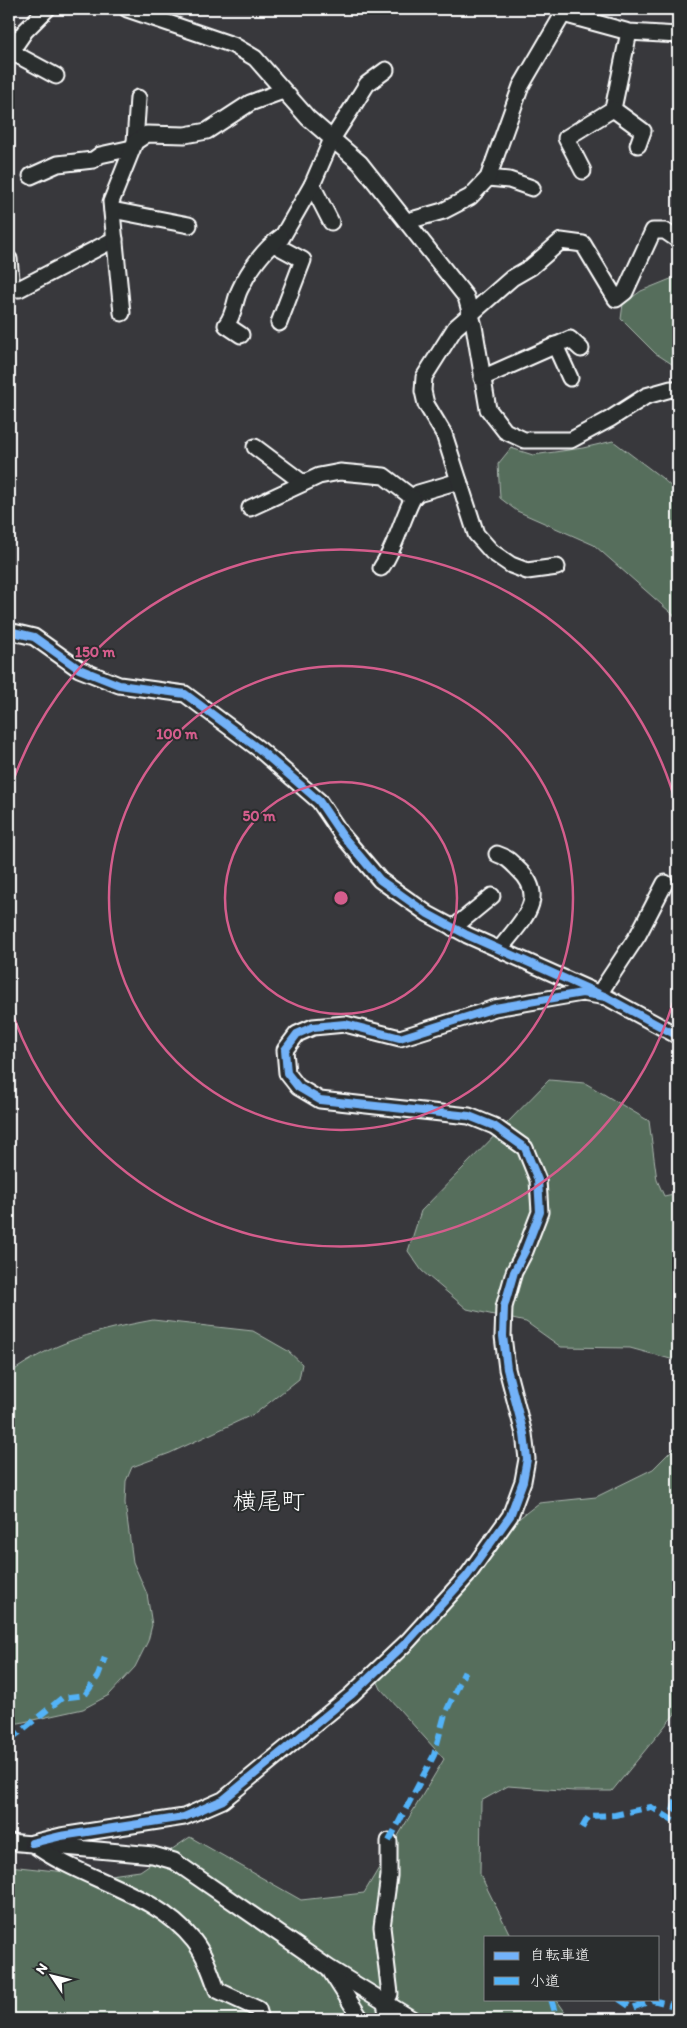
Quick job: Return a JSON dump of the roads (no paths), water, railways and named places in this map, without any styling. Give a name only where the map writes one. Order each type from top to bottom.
[{"type":"street","points":[[47,9],[26,31],[14,48],[17,55],[56,76]]},
{"type":"street","points":[[127,9],[233,45],[255,58],[283,91],[332,139],[360,163],[466,297],[488,409],[504,431],[524,440],[571,440],[603,423],[646,396],[671,389],[678,390]]},
{"type":"street","points":[[408,222],[443,211],[470,197],[488,178],[521,86],[564,11],[629,32],[678,35]]},
{"type":"street","points":[[583,171],[566,138],[612,109],[629,32]]},
{"type":"street","points":[[278,323],[303,260],[277,246],[312,185],[332,139],[367,84],[386,70]]},
{"type":"street","points":[[31,176],[58,164],[93,160],[100,155],[133,145],[147,134],[185,135],[207,131],[250,102],[283,91]]},
{"type":"street","points":[[122,313],[112,202],[133,145],[138,98]]},
{"type":"street","points":[[612,109],[643,130],[638,145]]},
{"type":"street","points":[[488,178],[509,180],[532,188]]},
{"type":"street","points":[[312,185],[331,222]]},
{"type":"street","points":[[112,210],[189,225]]},
{"type":"street","points":[[557,567],[527,571],[511,565],[492,552],[476,534],[444,434],[426,404],[424,377],[455,328],[471,316],[512,278],[531,267],[561,241],[583,244],[616,298],[625,292],[653,231],[665,231],[678,240]]},
{"type":"street","points":[[241,335],[226,325],[231,319],[240,289],[268,246],[283,236]]},
{"type":"street","points":[[9,259],[10,289],[18,289],[115,239]]},
{"type":"street","points":[[482,378],[570,339],[581,348]]},
{"type":"street","points":[[555,345],[570,378]]},
{"type":"street","points":[[255,447],[303,484]]},
{"type":"street","points":[[250,508],[319,476],[340,472],[384,476],[413,498]]},
{"type":"street","points":[[381,568],[389,556],[403,517],[413,498],[418,493],[460,481]]},
{"type":"street","points":[[9,631],[34,637],[79,669],[119,685],[185,694],[259,749],[319,802],[342,835],[380,880],[428,914],[500,950],[603,995],[678,1036]]},
{"type":"street","points":[[498,854],[506,857],[524,874],[532,888],[534,903],[500,950]]},
{"type":"street","points":[[603,995],[638,935],[665,883]]},
{"type":"street","points":[[453,928],[492,896]]},
{"type":"street","points":[[32,1843],[184,1817],[223,1800],[351,1695],[408,1641],[467,1576],[510,1516],[523,1481],[527,1459],[524,1434],[507,1368],[503,1336],[504,1307],[514,1272],[525,1251],[540,1212],[538,1180],[525,1148],[494,1126],[469,1116],[320,1100],[298,1087],[287,1073],[285,1050],[297,1034],[313,1028],[345,1024],[400,1038],[495,1008],[582,993],[603,995]]},
{"type":"street","points":[[388,2019],[385,2003],[390,1994],[382,1927],[389,1876],[389,1841]]},
{"type":"street","points":[[9,1842],[153,1855],[174,1861],[329,1968],[412,2019]]},
{"type":"street","points":[[32,1843],[54,1859],[157,1909],[194,1940],[205,1958],[217,1990],[258,2009],[261,2019]]},
{"type":"street","points":[[329,1968],[361,2019]]},
{"type":"district","name":"横尾町","points":[[269,1500]]}]
